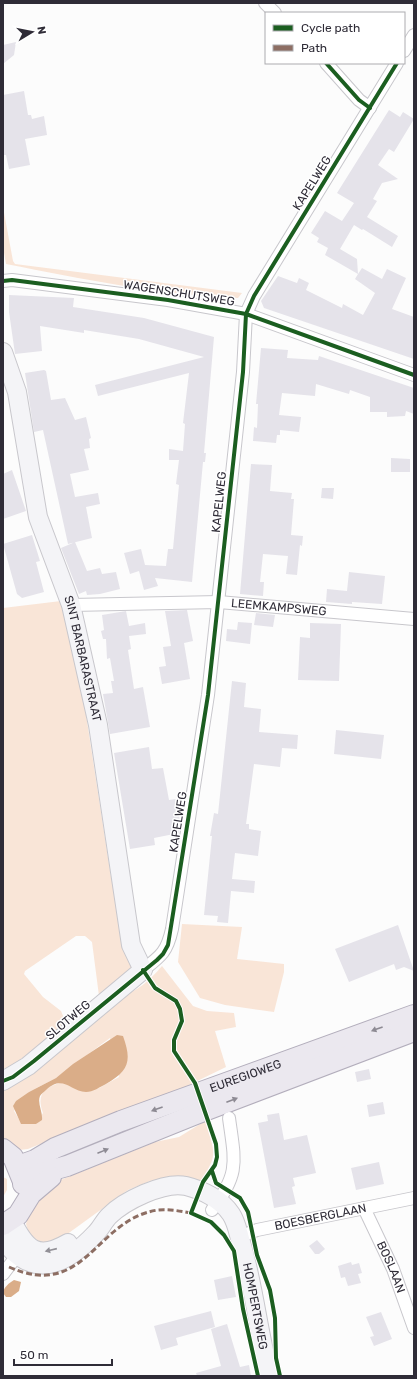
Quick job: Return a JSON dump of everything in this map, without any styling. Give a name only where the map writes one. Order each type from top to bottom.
[{"type":"main road","name":"EUREGIOWEG","points":[[15,1169],[55,1148],[121,1121],[414,1015]]},
{"type":"main road","name":"EUREGIOWEG","points":[[15,1169],[43,1182],[67,1166],[196,1114],[414,1031]]},
{"type":"main road","points":[[6,1218],[24,1208],[15,1169]]},
{"type":"street","points":[[264,3],[274,12]]},
{"type":"street","points":[[405,49],[414,35]]},
{"type":"street","points":[[327,64],[359,100],[370,108]]},
{"type":"street","name":"KAPELWEG","points":[[143,970],[163,954],[168,945],[172,929],[208,695],[243,372],[246,314],[254,296],[396,64]]},
{"type":"street","name":"WAGENSCHUTSWEG","points":[[3,280],[82,288],[168,300],[246,314],[414,375]]},
{"type":"street","name":"SINT BARBARASTRAAT","points":[[3,352],[16,392],[38,516],[70,605],[98,725],[131,946],[143,970]]},
{"type":"street","name":"LEEMKAMPSWEG","points":[[70,605],[219,602],[414,619]]},
{"type":"street","name":"SLOTWEG","points":[[3,1081],[28,1066],[143,970]]},
{"type":"street","points":[[215,1206],[226,1190],[233,1172],[234,1152],[229,1118]]},
{"type":"street","name":"HOMPERTSWEG","points":[[21,1250],[34,1250],[41,1252],[57,1249],[92,1224],[108,1216],[133,1199],[171,1185],[181,1185],[200,1190],[215,1206],[229,1210],[235,1219],[246,1262],[270,1376]]},
{"type":"street","name":"BOESBERGLAAN","points":[[239,1237],[257,1230],[414,1198]]},
{"type":"street","name":"BOSLAAN","points":[[364,1208],[390,1263],[414,1328]]},
{"type":"street","points":[[6,1218],[21,1250]]},
{"type":"street","points":[[3,1240],[21,1250]]},
{"type":"street","points":[[3,1274],[21,1250]]},
{"type":"shaded area","points":[[3,207],[13,261],[15,264],[242,293],[238,298],[179,294],[121,286],[6,264],[3,247]]},
{"type":"shaded area","points":[[61,601],[81,682],[111,877],[133,968],[99,996],[92,942],[85,936],[76,936],[25,971],[24,974],[43,997],[61,1011],[66,1023],[10,1068],[3,1069],[3,608]]},
{"type":"shaded area","points":[[182,924],[242,927],[237,959],[284,964],[284,972],[274,1012],[225,1005],[200,998],[178,962]]},
{"type":"shaded area","points":[[162,966],[193,1006],[207,1011],[234,1013],[236,1027],[215,1031],[226,1067],[189,1085],[188,1090],[162,1095],[28,1149],[19,1150],[3,1143],[3,1086],[119,997],[138,989]],"holes":[[[110,1038],[119,1077],[99,1088],[82,1091],[63,1082],[51,1086],[46,1089],[41,1096],[40,1101],[43,1113],[36,1124],[22,1124],[14,1111],[29,1092],[56,1078]]]},
{"type":"shaded area","points":[[117,1035],[123,1036],[128,1059],[124,1070],[120,1075],[89,1092],[80,1091],[62,1083],[52,1085],[40,1096],[39,1099],[42,1120],[36,1124],[21,1124],[13,1106],[16,1101],[29,1092],[56,1078],[73,1064]]},
{"type":"shaded area","points":[[205,1121],[213,1147],[213,1154],[210,1166],[199,1183],[169,1179],[150,1181],[128,1190],[55,1243],[37,1243],[28,1231],[26,1224],[30,1210],[38,1195],[58,1181],[155,1142],[179,1137]]},
{"type":"shaded area","points":[[112,1133],[115,1139],[49,1165],[47,1160]]},
{"type":"shaded area","points":[[3,1177],[7,1179],[7,1190],[3,1197]]},
{"type":"shaded area","points":[[14,1280],[21,1282],[19,1291],[11,1297],[6,1297],[3,1293],[4,1289]]},
{"type":"building","points":[[16,42],[14,55],[3,64],[3,45]]},
{"type":"building","points":[[24,91],[28,115],[31,115],[32,119],[44,116],[47,135],[25,139],[30,165],[9,169],[6,155],[3,155],[3,95]]},
{"type":"building","points":[[389,110],[400,117],[403,112],[414,119],[394,152],[389,149],[378,165],[398,179],[382,183],[373,199],[377,201],[367,217],[398,236],[392,247],[354,225],[340,249],[357,259],[358,274],[325,255],[328,248],[317,242],[319,238],[311,233],[325,211],[342,221],[354,203],[337,193]]},
{"type":"building","points":[[362,268],[382,279],[387,269],[406,278],[392,309],[414,317],[414,359],[264,308],[261,301],[278,276],[297,283],[299,278],[309,283],[306,290],[342,308],[343,304],[363,315],[375,293],[355,279]]},
{"type":"building","points":[[9,295],[74,298],[73,307],[144,318],[214,337],[204,453],[206,453],[205,462],[203,462],[192,582],[155,578],[158,586],[144,590],[139,571],[130,574],[124,553],[141,549],[145,565],[166,566],[168,549],[173,549],[179,485],[176,484],[179,460],[169,460],[169,449],[183,451],[185,424],[183,423],[189,373],[98,396],[95,385],[204,357],[139,339],[84,330],[84,333],[40,326],[42,351],[15,354],[9,312]]},
{"type":"building","points":[[261,348],[288,350],[287,358],[318,360],[319,356],[414,388],[414,414],[406,411],[405,416],[387,417],[387,412],[370,412],[370,397],[350,390],[349,394],[316,384],[315,396],[282,393],[279,415],[301,417],[299,432],[280,430],[280,435],[277,435],[276,443],[253,441],[254,427],[257,428],[258,404],[256,404]]},
{"type":"building","points":[[46,371],[51,400],[65,398],[75,420],[86,417],[91,438],[89,439],[90,448],[84,449],[89,470],[70,474],[75,497],[98,493],[100,504],[86,507],[92,538],[68,544],[43,430],[34,432],[25,373]]},
{"type":"building","points":[[391,458],[410,459],[410,472],[391,472]]},
{"type":"building","points":[[251,464],[272,465],[270,491],[292,493],[291,499],[294,499],[291,535],[303,536],[302,546],[300,545],[297,575],[286,574],[288,556],[263,554],[260,582],[264,582],[263,596],[240,594]]},
{"type":"building","points":[[12,470],[26,511],[3,519],[3,474]]},
{"type":"building","points":[[322,488],[334,488],[333,499],[321,498]]},
{"type":"building","points":[[32,535],[40,561],[36,562],[44,592],[22,598],[17,594],[3,544]]},
{"type":"building","points":[[75,542],[87,571],[100,568],[102,574],[116,572],[120,589],[100,594],[87,595],[86,591],[79,594],[61,548]]},
{"type":"building","points":[[349,572],[385,576],[382,604],[326,602],[327,589],[347,591]]},
{"type":"building","points":[[187,610],[193,641],[184,643],[190,679],[162,684],[159,667],[166,666],[163,647],[171,646],[165,611]]},
{"type":"building","points":[[126,611],[129,626],[145,623],[146,634],[129,636],[131,649],[128,650],[134,689],[143,687],[150,727],[110,734],[103,694],[113,693],[111,681],[114,681],[110,658],[107,659],[106,639],[103,639],[101,631],[104,630],[102,615]]},
{"type":"building","points":[[256,613],[275,615],[273,627],[254,625]]},
{"type":"building","points":[[238,622],[252,623],[250,644],[226,641],[227,629],[237,630]]},
{"type":"building","points":[[310,623],[341,624],[339,681],[298,680],[300,637],[310,638]]},
{"type":"building","points":[[232,681],[246,683],[244,707],[261,709],[259,732],[298,735],[297,749],[282,748],[280,767],[254,764],[246,824],[249,824],[249,829],[261,831],[258,856],[235,853],[232,879],[255,881],[254,893],[231,891],[228,923],[217,922],[218,916],[204,915],[212,836],[210,836],[214,813],[218,814]]},
{"type":"building","points":[[336,730],[384,735],[381,759],[334,754]]},
{"type":"building","points":[[149,747],[152,769],[163,768],[169,800],[176,799],[180,821],[179,833],[154,838],[155,845],[130,849],[114,753]]},
{"type":"building","points":[[398,925],[414,971],[404,967],[396,970],[394,964],[349,982],[335,949]]},
{"type":"building","points":[[369,1069],[371,1079],[357,1082],[355,1072]]},
{"type":"building","points":[[383,1102],[385,1114],[369,1117],[367,1105]]},
{"type":"building","points":[[279,1113],[284,1140],[307,1135],[316,1173],[293,1178],[295,1186],[292,1187],[296,1204],[274,1208],[258,1123],[268,1121],[267,1115]]},
{"type":"building","points":[[379,1162],[384,1184],[356,1190],[351,1168]]},
{"type":"building","points":[[317,1240],[325,1249],[319,1254],[315,1254],[309,1246]]},
{"type":"building","points":[[351,1262],[352,1265],[359,1263],[362,1273],[358,1274],[361,1283],[348,1286],[345,1277],[341,1278],[338,1266]]},
{"type":"building","points":[[232,1276],[236,1297],[218,1300],[214,1280]]},
{"type":"building","points":[[211,1311],[215,1327],[176,1338],[178,1345],[161,1350],[154,1326]]},
{"type":"building","points":[[381,1312],[392,1339],[374,1346],[370,1337],[374,1336],[366,1317]]},
{"type":"building","points":[[227,1324],[240,1367],[249,1365],[251,1376],[197,1376],[196,1373],[221,1366],[211,1329]]},
{"type":"marked path","points":[[9,1267],[35,1275],[56,1274],[73,1266],[89,1255],[119,1227],[137,1216],[158,1210],[191,1213]]},
{"type":"cycle path","points":[[327,64],[359,100],[370,108]]},
{"type":"cycle path","points":[[3,1081],[13,1077],[34,1061],[157,960],[163,954],[168,945],[208,695],[243,372],[246,314],[254,296],[396,64]]},
{"type":"cycle path","points":[[3,281],[12,280],[168,300],[246,314],[414,375]]},
{"type":"cycle path","points":[[143,970],[155,988],[176,1001],[180,1009],[182,1021],[174,1040],[174,1051],[195,1083],[216,1144],[217,1157],[215,1165],[203,1182],[191,1213],[211,1222],[224,1235],[234,1251],[243,1309],[258,1376]]},
{"type":"cycle path","points":[[212,1171],[216,1183],[240,1198],[248,1212],[257,1255],[270,1290],[275,1318],[276,1358],[280,1376]]}]
